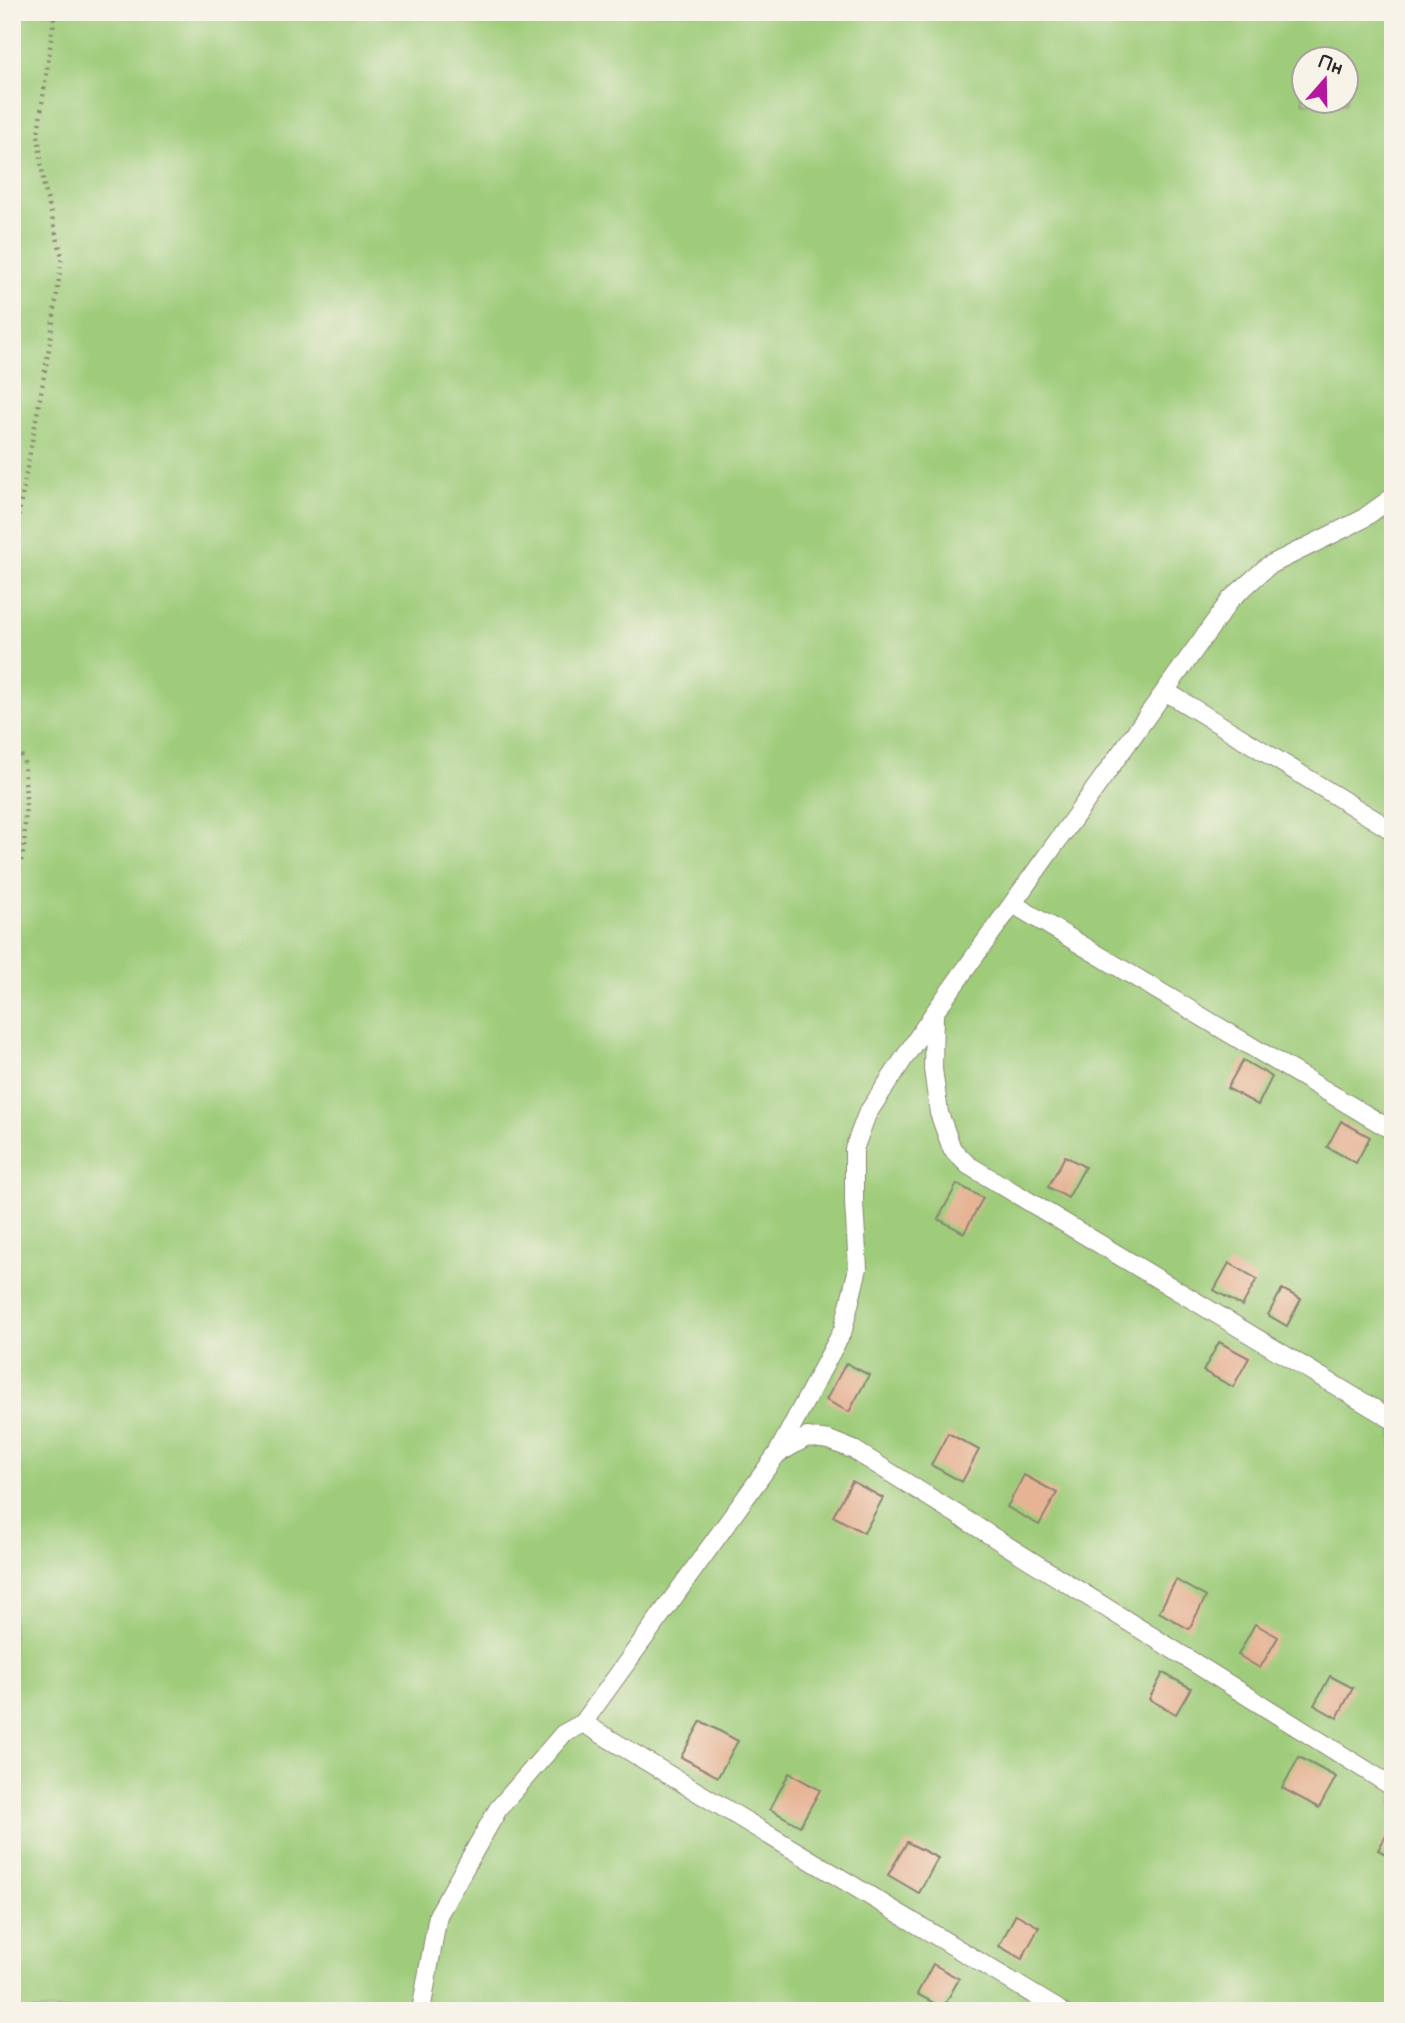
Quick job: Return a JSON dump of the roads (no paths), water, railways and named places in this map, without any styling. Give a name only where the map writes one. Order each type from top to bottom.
[{"type":"lane","points":[[421,2011],[438,1914],[498,1809],[563,1734],[583,1723],[777,1454],[844,1330],[858,1268],[854,1149],[867,1114],[934,1013],[1231,599],[1268,566],[1361,520],[1393,497]]},
{"type":"lane","points":[[1165,691],[1393,831]]},
{"type":"lane","points":[[1013,904],[1393,1131]]},
{"type":"lane","points":[[934,1013],[933,1069],[939,1113],[952,1149],[968,1165],[1393,1420]]},
{"type":"lane","points":[[777,1454],[807,1437],[829,1440],[854,1450],[1393,1787]]},
{"type":"lane","points":[[583,1723],[1061,2011]]}]
